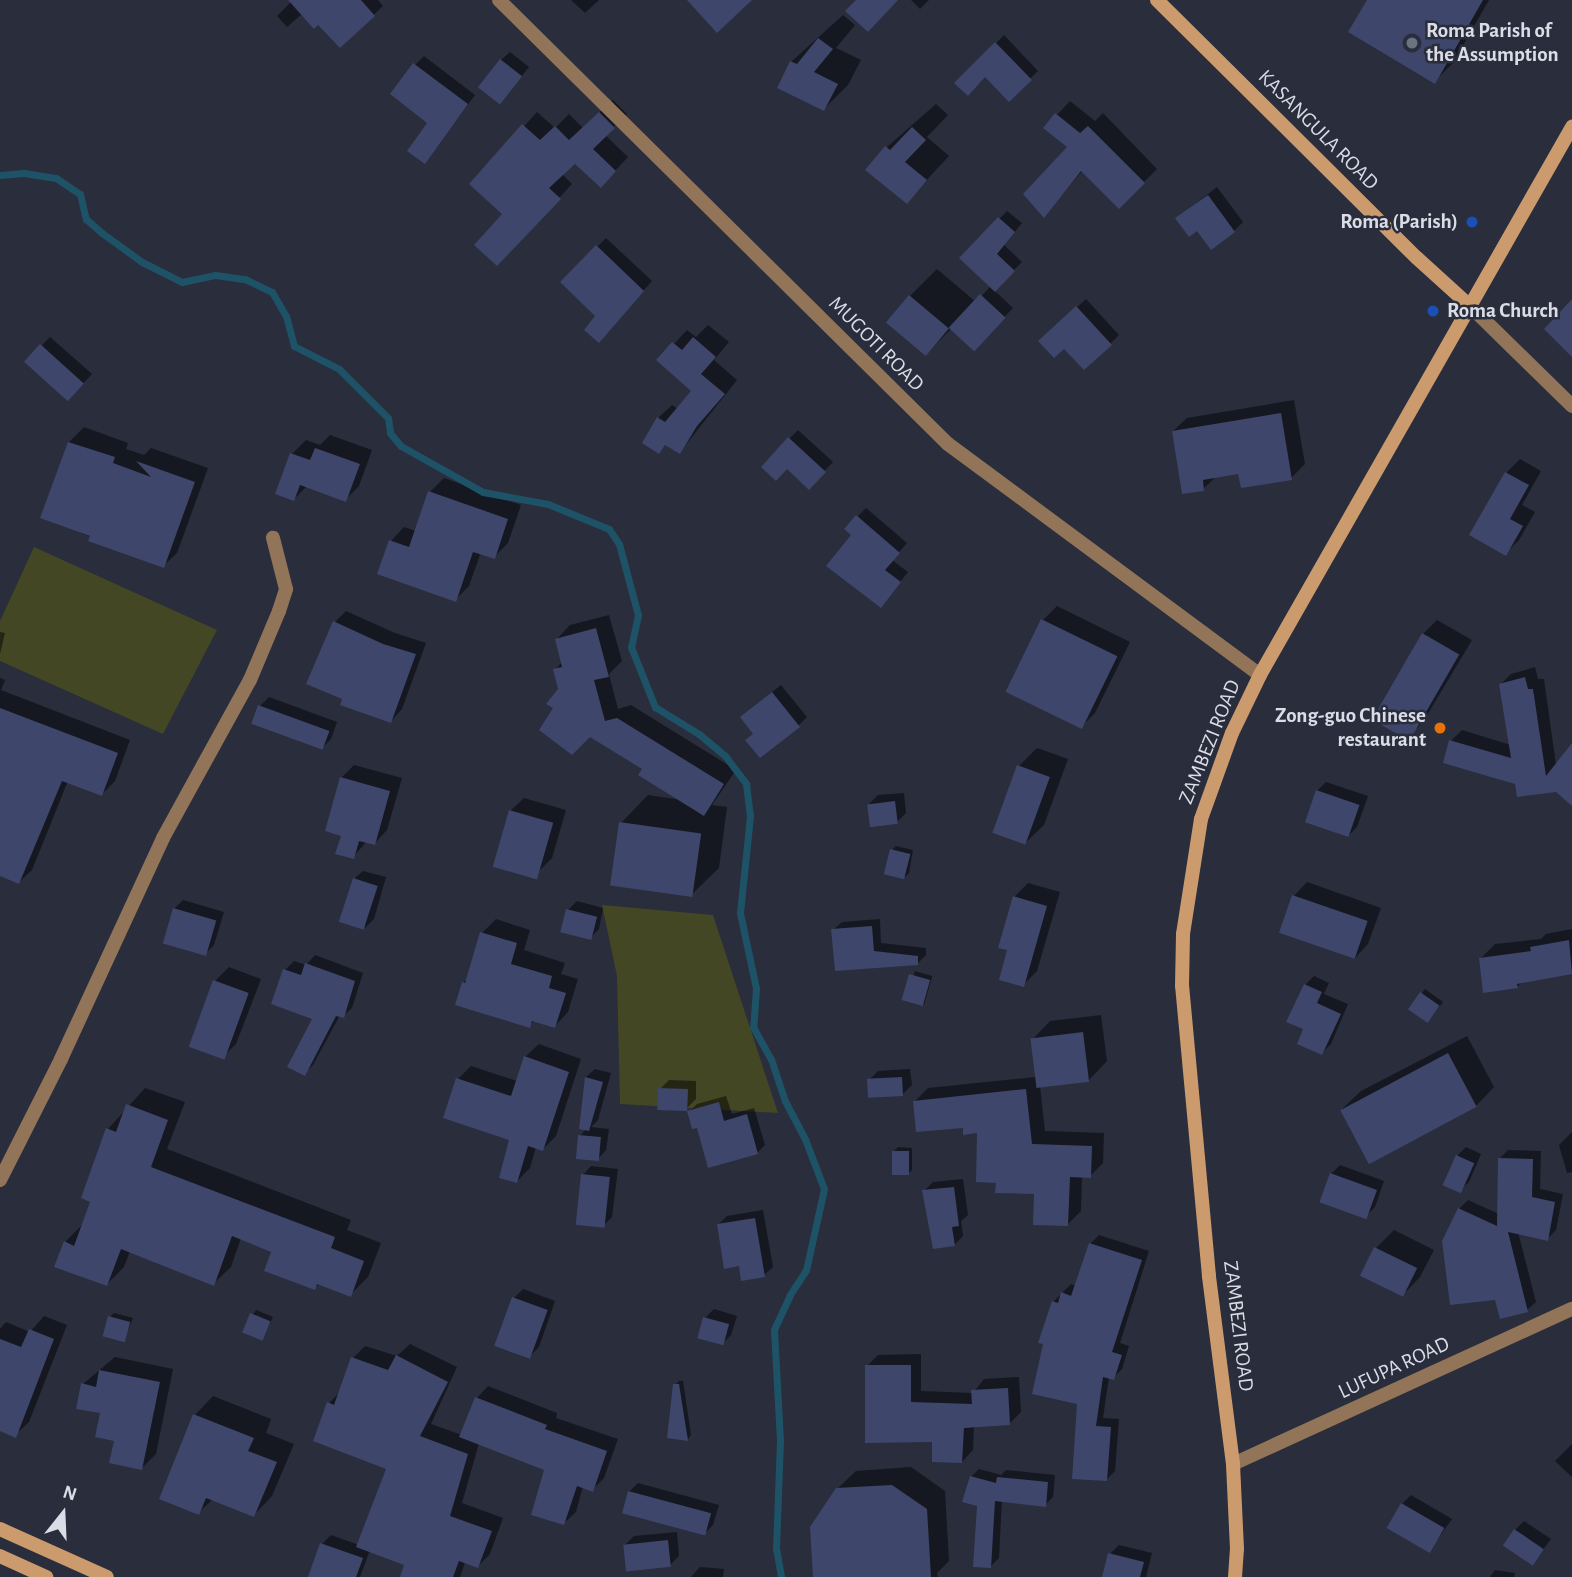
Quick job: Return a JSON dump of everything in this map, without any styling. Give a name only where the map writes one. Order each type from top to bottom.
[{"type":"main road","name":"KASANGULA ROAD","points":[[1157,0],[1417,258],[1470,306]]},
{"type":"main road","name":"ZAMBEZI ROAD","points":[[1235,1577],[1237,1549],[1233,1464],[1185,1042],[1183,934],[1200,819],[1231,733],[1260,675],[1572,127]]},
{"type":"main road","points":[[0,1529],[107,1577]]},
{"type":"main road","points":[[0,1556],[46,1577]]},
{"type":"street","name":"MUGOTI ROAD","points":[[499,0],[948,444],[1260,675]]},
{"type":"street","name":"KASANGULA ROAD","points":[[1470,306],[1572,406]]},
{"type":"street","points":[[0,1180],[61,1059],[163,838],[250,680],[286,589],[273,538]]},
{"type":"street","name":"LUFUPA ROAD","points":[[1233,1464],[1572,1309]]},
{"type":"green space","points":[[34,547],[217,630],[163,734],[0,661],[0,621]]},
{"type":"green space","points":[[602,905],[713,915],[778,1113],[620,1104],[617,976]]},
{"type":"building","points":[[288,0],[361,0],[375,16],[340,48],[318,25],[314,29]]},
{"type":"building","points":[[687,0],[752,0],[717,33]]},
{"type":"building","points":[[856,0],[898,0],[868,32],[845,11]]},
{"type":"building","name":"Roma Parish of the Assumption","points":[[1367,0],[1483,0],[1435,84],[1348,32]]},
{"type":"building","points":[[818,38],[833,49],[814,72],[838,84],[824,111],[777,88],[790,61],[797,64]]},
{"type":"building","points":[[995,42],[1032,80],[1009,102],[985,77],[968,96],[954,83]]},
{"type":"building","points":[[500,59],[522,76],[500,105],[478,87]]},
{"type":"building","points":[[413,63],[468,104],[425,164],[407,151],[427,123],[390,94]]},
{"type":"building","points":[[599,112],[615,128],[593,149],[616,171],[601,188],[575,164],[549,188],[561,199],[497,266],[474,245],[502,214],[469,184],[522,124],[540,140],[555,126],[569,140]]},
{"type":"building","points":[[1055,113],[1080,133],[1088,126],[1145,183],[1119,209],[1081,171],[1044,218],[1023,194],[1067,147],[1043,128]]},
{"type":"building","points":[[912,127],[926,140],[905,162],[927,180],[907,204],[865,170],[885,146],[890,150]]},
{"type":"building","points":[[1208,195],[1235,232],[1211,250],[1197,231],[1189,237],[1175,218]]},
{"type":"building","points":[[998,217],[1015,232],[997,254],[1015,271],[995,292],[959,258]]},
{"type":"building","points":[[596,245],[644,291],[599,343],[584,330],[595,316],[560,282]]},
{"type":"building","points":[[980,294],[1006,318],[974,352],[949,328]]},
{"type":"building","points":[[909,295],[949,328],[926,356],[886,323]]},
{"type":"building","points":[[1572,299],[1572,357],[1544,329]]},
{"type":"building","points":[[1076,306],[1112,345],[1084,370],[1064,349],[1054,358],[1038,341]]},
{"type":"building","points":[[693,337],[716,357],[701,374],[725,394],[697,426],[680,454],[665,445],[659,454],[642,443],[657,417],[665,422],[691,391],[656,360],[672,342],[682,350]]},
{"type":"building","points":[[40,344],[84,383],[68,401],[24,362]]},
{"type":"building","points":[[1281,413],[1292,480],[1241,488],[1238,474],[1203,480],[1204,491],[1182,494],[1172,431]]},
{"type":"building","points":[[788,437],[826,472],[809,490],[787,469],[776,481],[761,467]]},
{"type":"building","points":[[68,442],[115,457],[113,463],[151,477],[136,461],[195,482],[164,568],[88,541],[90,536],[40,518]]},
{"type":"building","points":[[315,448],[360,464],[346,502],[300,485],[294,501],[275,494],[290,453],[310,460]]},
{"type":"building","points":[[1505,472],[1529,485],[1510,519],[1523,526],[1506,556],[1469,535]]},
{"type":"building","points":[[428,491],[508,519],[495,559],[473,552],[456,602],[377,574],[389,540],[409,547]]},
{"type":"building","points":[[856,515],[900,553],[885,570],[901,582],[881,608],[826,566],[851,535],[844,529]]},
{"type":"building","points":[[1041,619],[1117,656],[1082,729],[1005,692]]},
{"type":"building","points":[[333,621],[383,644],[416,654],[391,723],[340,705],[342,699],[306,684]]},
{"type":"building","points":[[596,628],[609,677],[594,680],[605,721],[617,718],[724,784],[704,816],[638,775],[642,769],[590,737],[572,755],[539,730],[553,708],[546,704],[558,689],[553,669],[562,667],[555,639]]},
{"type":"building","points":[[1422,633],[1459,654],[1409,741],[1372,720]]},
{"type":"building","points":[[1525,677],[1528,689],[1533,689],[1546,776],[1572,743],[1572,806],[1556,792],[1517,797],[1515,784],[1443,763],[1449,740],[1511,758],[1499,684]]},
{"type":"building","points":[[772,692],[800,727],[760,758],[745,740],[753,734],[740,717]]},
{"type":"building","points":[[258,705],[329,731],[323,750],[251,724]]},
{"type":"building","points":[[0,708],[118,753],[102,796],[62,781],[19,884],[0,876]]},
{"type":"building","points":[[1017,765],[1050,777],[1025,845],[992,833]]},
{"type":"building","points":[[340,777],[390,791],[375,845],[359,841],[354,859],[335,854],[341,836],[325,831]]},
{"type":"building","points":[[1316,790],[1359,805],[1348,837],[1305,822]]},
{"type":"building","points":[[895,801],[898,824],[870,827],[867,804]]},
{"type":"building","points":[[509,810],[553,823],[537,879],[493,867]]},
{"type":"building","points":[[619,822],[701,834],[692,897],[610,885]]},
{"type":"building","points":[[890,849],[910,854],[904,879],[884,874]]},
{"type":"building","points":[[353,878],[378,886],[364,930],[339,922]]},
{"type":"building","points":[[1292,895],[1368,921],[1355,959],[1279,933]]},
{"type":"building","points":[[1013,896],[1047,906],[1024,987],[999,980],[1007,950],[998,948]]},
{"type":"building","points":[[173,908],[216,920],[206,956],[163,944]]},
{"type":"building","points":[[566,909],[597,917],[591,940],[560,932]]},
{"type":"building","points":[[872,926],[874,951],[918,956],[918,965],[835,971],[831,929]]},
{"type":"building","points":[[480,932],[517,943],[511,964],[552,976],[549,988],[566,993],[555,1028],[532,1021],[530,1028],[455,1005],[462,982],[465,983]]},
{"type":"building","points":[[1569,940],[1572,974],[1517,984],[1518,988],[1483,993],[1479,958],[1531,951],[1530,947]]},
{"type":"building","points":[[305,963],[355,981],[344,1018],[336,1016],[305,1076],[287,1067],[312,1019],[271,1004],[283,969],[301,975]]},
{"type":"building","points":[[909,974],[930,980],[923,1006],[902,1000]]},
{"type":"building","points":[[213,980],[249,993],[224,1060],[189,1047]]},
{"type":"building","points":[[1304,984],[1322,992],[1317,1003],[1341,1014],[1322,1055],[1297,1044],[1303,1029],[1286,1022]]},
{"type":"building","points":[[1420,992],[1440,1006],[1428,1023],[1408,1009]]},
{"type":"building","points":[[1083,1032],[1089,1082],[1036,1088],[1030,1038]]},
{"type":"building","points":[[1448,1053],[1477,1107],[1369,1164],[1340,1110]]},
{"type":"building","points":[[524,1056],[569,1072],[543,1151],[528,1146],[517,1183],[499,1178],[509,1140],[443,1118],[456,1078],[511,1096]]},
{"type":"building","points":[[585,1077],[603,1082],[589,1131],[579,1129]]},
{"type":"building","points":[[902,1077],[903,1096],[868,1098],[867,1079]]},
{"type":"building","points":[[658,1088],[688,1089],[687,1111],[657,1110]]},
{"type":"building","points":[[1026,1089],[1032,1144],[1092,1146],[1091,1178],[1070,1177],[1068,1226],[1033,1225],[1034,1194],[995,1193],[996,1183],[976,1182],[977,1133],[963,1135],[963,1128],[916,1132],[913,1101]]},
{"type":"building","points":[[719,1102],[724,1121],[747,1114],[758,1154],[708,1168],[697,1128],[692,1129],[687,1111]]},
{"type":"building","points":[[126,1104],[168,1120],[151,1167],[335,1237],[331,1248],[364,1261],[351,1297],[317,1284],[315,1290],[264,1271],[271,1252],[232,1236],[214,1286],[121,1249],[107,1286],[54,1267],[64,1241],[74,1246],[90,1202],[81,1198],[106,1128],[116,1132]]},
{"type":"building","points":[[578,1135],[601,1137],[599,1161],[576,1159]]},
{"type":"building","points":[[892,1151],[909,1151],[909,1175],[892,1175]]},
{"type":"building","points":[[1456,1155],[1474,1163],[1461,1193],[1443,1185]]},
{"type":"building","points":[[1498,1158],[1533,1159],[1532,1197],[1555,1202],[1548,1241],[1508,1232],[1528,1312],[1500,1319],[1495,1300],[1450,1305],[1442,1241],[1458,1208],[1497,1226]]},
{"type":"building","points":[[1330,1173],[1377,1190],[1366,1219],[1319,1202]]},
{"type":"building","points":[[581,1174],[610,1177],[605,1228],[576,1225]]},
{"type":"building","points":[[954,1187],[959,1226],[952,1227],[955,1246],[933,1249],[922,1190]]},
{"type":"building","points":[[755,1218],[765,1277],[741,1281],[739,1266],[724,1269],[717,1224]]},
{"type":"building","points":[[1089,1243],[1142,1260],[1112,1352],[1122,1355],[1114,1380],[1103,1377],[1096,1426],[1111,1427],[1107,1481],[1072,1479],[1077,1404],[1032,1394],[1043,1344],[1038,1343],[1052,1301],[1058,1303],[1061,1292],[1071,1296]]},
{"type":"building","points":[[1374,1247],[1417,1268],[1403,1297],[1360,1276]]},
{"type":"building","points":[[512,1297],[548,1310],[530,1359],[494,1346]]},
{"type":"building","points":[[250,1313],[270,1321],[263,1341],[242,1332]]},
{"type":"building","points":[[108,1316],[130,1322],[125,1342],[103,1336]]},
{"type":"building","points":[[703,1317],[729,1324],[723,1345],[697,1338]]},
{"type":"building","points":[[29,1329],[54,1339],[16,1438],[0,1431],[0,1339],[21,1347]]},
{"type":"building","points":[[396,1355],[448,1382],[420,1436],[468,1454],[450,1516],[492,1531],[478,1568],[459,1561],[453,1577],[400,1577],[404,1565],[356,1547],[386,1469],[313,1441],[327,1402],[334,1405],[351,1357],[388,1370]]},
{"type":"building","points":[[865,1365],[911,1365],[911,1402],[972,1404],[971,1390],[1008,1388],[1010,1425],[964,1428],[962,1463],[932,1462],[932,1442],[865,1443]]},
{"type":"building","points":[[99,1370],[160,1382],[142,1470],[109,1463],[114,1441],[95,1437],[100,1413],[76,1409],[81,1383],[96,1387]]},
{"type":"building","points":[[673,1384],[679,1384],[688,1441],[667,1438]]},
{"type":"building","points":[[475,1397],[547,1425],[545,1429],[607,1451],[593,1492],[577,1486],[564,1525],[531,1515],[544,1470],[459,1437]]},
{"type":"building","points":[[193,1414],[254,1438],[248,1451],[277,1462],[254,1517],[206,1498],[199,1515],[159,1499]]},
{"type":"building","points":[[970,1476],[996,1483],[997,1477],[1048,1482],[1046,1507],[995,1501],[991,1568],[973,1567],[977,1506],[962,1502]]},
{"type":"building","points":[[892,1485],[927,1509],[931,1577],[813,1577],[810,1527],[836,1488]]},
{"type":"building","points":[[628,1491],[711,1513],[705,1535],[622,1513]]},
{"type":"building","points":[[1401,1503],[1444,1528],[1430,1553],[1386,1528]]},
{"type":"building","points":[[1514,1529],[1544,1549],[1533,1566],[1503,1546]]},
{"type":"building","points":[[668,1540],[671,1567],[626,1572],[623,1545]]},
{"type":"building","points":[[320,1543],[363,1558],[356,1577],[308,1577]]},
{"type":"building","points":[[1108,1553],[1144,1562],[1140,1577],[1102,1577]]},
{"type":"waterway","points":[[0,175],[24,173],[56,178],[80,194],[86,219],[102,233],[142,262],[182,282],[215,275],[245,279],[272,292],[286,316],[294,346],[339,369],[388,418],[390,433],[401,446],[483,492],[548,504],[609,529],[619,544],[638,615],[631,647],[655,707],[699,734],[726,757],[746,784],[750,816],[740,913],[756,988],[753,1027],[771,1059],[785,1101],[805,1139],[824,1189],[806,1270],[790,1295],[774,1330],[780,1440],[776,1548],[781,1577]]},
{"type":"place","name":"Roma Parish of the Assumption","points":[[1412,43]]},
{"type":"place","name":"Roma (Parish)","points":[[1472,222]]},
{"type":"place","name":"Roma Church","points":[[1433,311]]},
{"type":"place","name":"Zong-guo Chinese restaurant","points":[[1440,728]]}]
